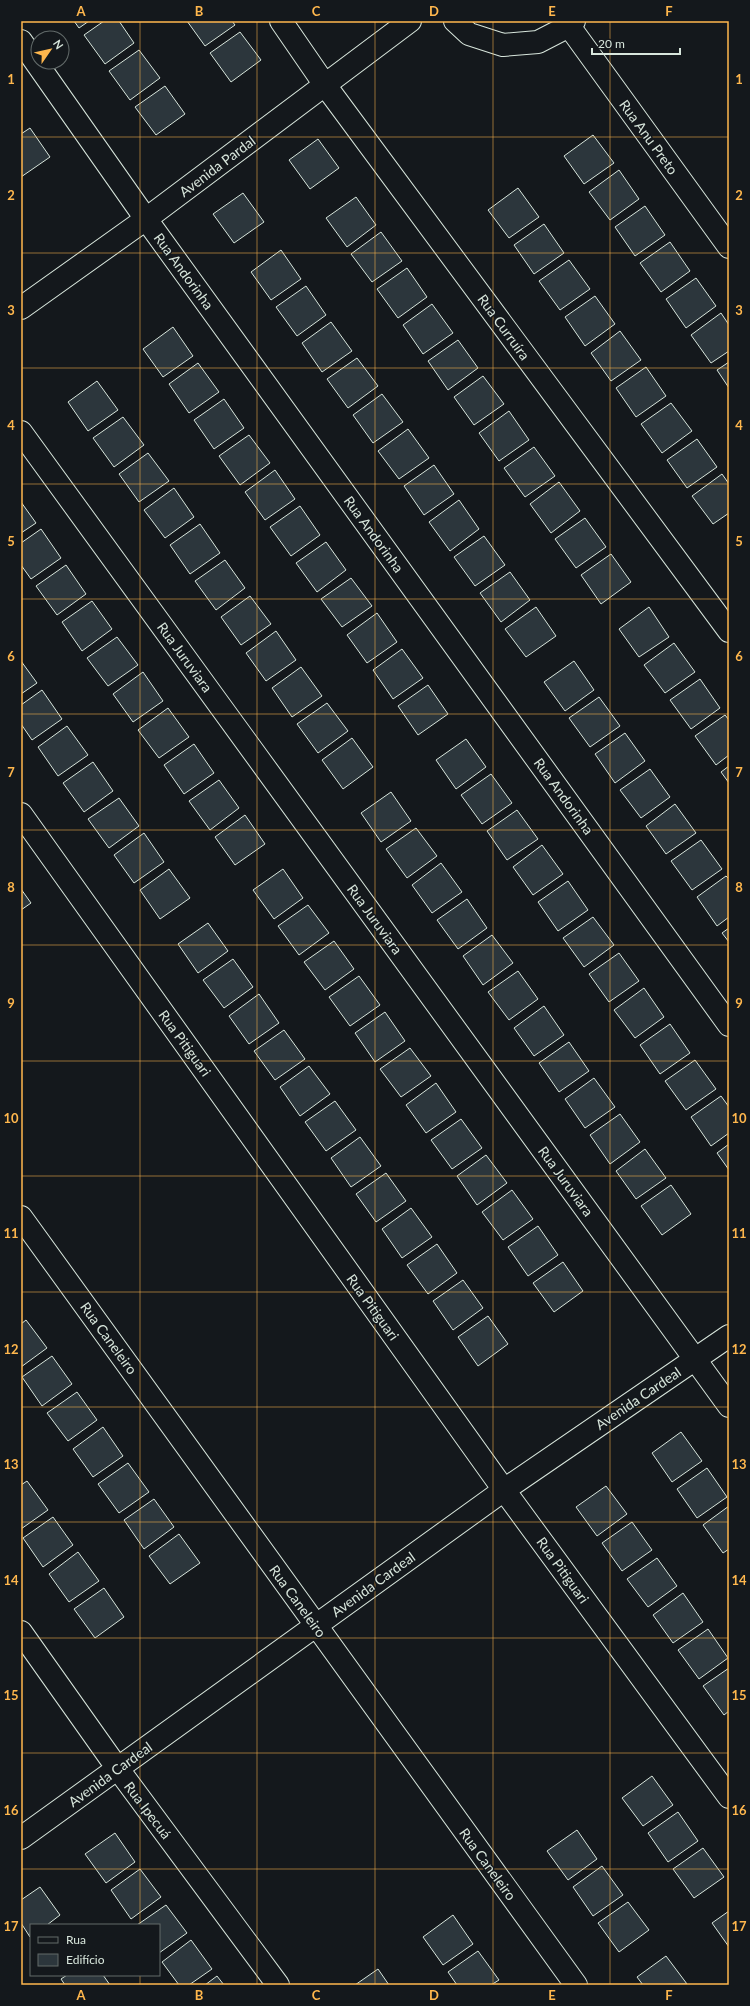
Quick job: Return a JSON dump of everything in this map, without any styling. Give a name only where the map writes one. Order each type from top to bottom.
[{"type":"street","name":"Rua Curruíra","points":[[281,21],[325,85],[729,631]]},
{"type":"street","name":"Avenida Pardal","points":[[21,308],[146,219],[410,21]]},
{"type":"street","points":[[455,21],[469,34],[503,45],[538,42],[572,24]]},
{"type":"street","name":"Rua Anu Preto","points":[[572,24],[729,247]]},
{"type":"street","name":"Rua Andorinha","points":[[21,41],[146,219],[729,1025]]},
{"type":"street","name":"Rua Juruviara","points":[[21,432],[729,1406]]},
{"type":"street","name":"Rua Pitiguari","points":[[21,814],[504,1490],[729,1797]]},
{"type":"street","name":"Rua Caneleiro","points":[[21,1217],[576,1985]]},
{"type":"street","name":"Avenida Cardeal","points":[[21,1838],[504,1490],[729,1336]]},
{"type":"street","name":"Rua Ipecuá","points":[[21,1632],[118,1769],[278,1985]]},
{"type":"building","points":[[74,21],[89,21],[79,28]]},
{"type":"building","points":[[104,21],[119,21],[134,43],[105,64],[84,35]]},
{"type":"building","points":[[187,21],[232,21],[235,25],[205,46]]},
{"type":"building","points":[[240,32],[261,60],[231,82],[210,53]]},
{"type":"building","points":[[139,50],[160,78],[130,100],[109,71]]},
{"type":"building","points":[[165,86],[185,114],[156,135],[135,107]]},
{"type":"building","points":[[30,128],[50,157],[21,177],[21,134]]},
{"type":"building","points":[[593,135],[614,163],[584,184],[564,156]]},
{"type":"building","points":[[318,139],[339,168],[310,189],[289,160]]},
{"type":"building","points":[[619,170],[639,199],[610,220],[589,192]]},
{"type":"building","points":[[518,188],[539,217],[509,238],[488,210]]},
{"type":"building","points":[[243,193],[264,222],[234,243],[213,214]]},
{"type":"building","points":[[356,197],[376,225],[347,247],[326,218]]},
{"type":"building","points":[[645,206],[665,235],[635,256],[615,227]]},
{"type":"building","points":[[544,224],[564,253],[534,274],[514,245]]},
{"type":"building","points":[[381,232],[402,261],[372,282],[351,254]]},
{"type":"building","points":[[670,242],[690,271],[661,292],[640,263]]},
{"type":"building","points":[[281,250],[301,279],[271,300],[251,272]]},
{"type":"building","points":[[569,260],[590,289],[560,310],[539,281]]},
{"type":"building","points":[[407,268],[427,297],[398,318],[377,289]]},
{"type":"building","points":[[696,278],[716,306],[686,328],[666,299]]},
{"type":"building","points":[[306,286],[326,315],[297,336],[276,307]]},
{"type":"building","points":[[595,296],[615,324],[585,346],[565,317]]},
{"type":"building","points":[[432,304],[453,333],[423,354],[403,325]]},
{"type":"building","points":[[721,313],[729,325],[729,351],[711,363],[691,335]]},
{"type":"building","points":[[331,322],[352,351],[322,372],[302,343]]},
{"type":"building","points":[[173,327],[193,356],[163,377],[143,349]]},
{"type":"building","points":[[620,331],[641,360],[611,381],[591,353]]},
{"type":"building","points":[[458,340],[478,368],[448,390],[428,361]]},
{"type":"building","points":[[357,358],[378,386],[348,408],[327,379]]},
{"type":"building","points":[[729,362],[729,388],[717,370]]},
{"type":"building","points":[[198,363],[219,392],[189,413],[169,384]]},
{"type":"building","points":[[646,367],[666,396],[636,417],[616,388]]},
{"type":"building","points":[[483,376],[504,404],[474,425],[454,397]]},
{"type":"building","points":[[97,381],[118,410],[88,431],[68,402]]},
{"type":"building","points":[[382,394],[403,422],[373,443],[353,415]]},
{"type":"building","points":[[224,399],[244,428],[214,449],[194,420]]},
{"type":"building","points":[[671,403],[692,431],[662,453],[641,424]]},
{"type":"building","points":[[509,411],[529,440],[499,461],[479,433]]},
{"type":"building","points":[[123,417],[144,445],[114,467],[93,438]]},
{"type":"building","points":[[408,429],[429,458],[399,479],[378,451]]},
{"type":"building","points":[[249,435],[270,463],[240,485],[219,456]]},
{"type":"building","points":[[697,439],[717,467],[687,488],[667,460]]},
{"type":"building","points":[[534,447],[555,476],[525,497],[504,468]]},
{"type":"building","points":[[148,453],[169,481],[139,502],[119,474]]},
{"type":"building","points":[[434,465],[454,494],[424,515],[404,486]]},
{"type":"building","points":[[275,470],[295,499],[265,520],[245,492]]},
{"type":"building","points":[[722,474],[729,484],[729,513],[713,524],[692,496]]},
{"type":"building","points":[[559,482],[580,511],[551,533],[530,504]]},
{"type":"building","points":[[174,488],[194,517],[165,538],[144,510]]},
{"type":"building","points":[[459,500],[479,529],[450,551],[429,522]]},
{"type":"building","points":[[21,502],[36,523],[21,533]]},
{"type":"building","points":[[300,506],[320,535],[291,556],[270,527]]},
{"type":"building","points":[[585,518],[606,547],[576,568],[555,539]]},
{"type":"building","points":[[200,524],[220,553],[190,574],[170,545]]},
{"type":"building","points":[[41,529],[61,558],[31,579],[21,565],[21,543]]},
{"type":"building","points":[[484,536],[505,565],[475,586],[454,557]]},
{"type":"building","points":[[326,542],[346,570],[317,592],[296,563]]},
{"type":"building","points":[[611,554],[631,582],[601,604],[581,575]]},
{"type":"building","points":[[225,560],[245,588],[216,610],[195,581]]},
{"type":"building","points":[[66,565],[86,594],[57,615],[36,586]]},
{"type":"building","points":[[510,572],[530,600],[501,622],[480,593]]},
{"type":"building","points":[[351,578],[372,606],[342,627],[321,599]]},
{"type":"building","points":[[250,596],[271,624],[241,645],[221,617]]},
{"type":"building","points":[[92,601],[112,629],[82,651],[62,622]]},
{"type":"building","points":[[536,607],[556,636],[526,657],[505,629]]},
{"type":"building","points":[[649,607],[669,637],[639,657],[619,629]]},
{"type":"building","points":[[377,613],[397,642],[367,663],[347,635]]},
{"type":"building","points":[[276,631],[296,660],[266,681],[246,653]]},
{"type":"building","points":[[117,637],[138,665],[108,686],[87,658]]},
{"type":"building","points":[[674,643],[695,672],[665,693],[644,665]]},
{"type":"building","points":[[402,649],[423,678],[393,699],[373,670]]},
{"type":"building","points":[[21,661],[37,683],[21,694]]},
{"type":"building","points":[[574,661],[594,690],[565,711],[544,682]]},
{"type":"building","points":[[301,667],[322,696],[292,717],[272,688]]},
{"type":"building","points":[[143,672],[163,701],[133,722],[113,694]]},
{"type":"building","points":[[700,679],[720,708],[691,729],[670,700]]},
{"type":"building","points":[[428,685],[448,714],[418,735],[398,706]]},
{"type":"building","points":[[42,690],[62,719],[32,740],[21,724],[21,705]]},
{"type":"building","points":[[599,697],[620,726],[590,747],[569,718]]},
{"type":"building","points":[[327,703],[348,731],[318,753],[297,724]]},
{"type":"building","points":[[168,708],[189,737],[159,758],[138,730]]},
{"type":"building","points":[[725,715],[729,720],[729,755],[716,765],[695,736]]},
{"type":"building","points":[[67,726],[88,755],[58,776],[38,747]]},
{"type":"building","points":[[625,733],[645,761],[615,783],[595,754]]},
{"type":"building","points":[[352,738],[373,767],[343,789],[322,760]]},
{"type":"building","points":[[466,739],[486,767],[456,789],[436,760]]},
{"type":"building","points":[[194,744],[214,773],[184,794],[164,765]]},
{"type":"building","points":[[93,762],[113,791],[84,812],[63,783]]},
{"type":"building","points":[[729,766],[729,783],[721,772]]},
{"type":"building","points":[[650,769],[670,797],[641,818],[620,790]]},
{"type":"building","points":[[491,774],[512,803],[482,824],[461,795]]},
{"type":"building","points":[[219,780],[239,808],[210,830],[189,801]]},
{"type":"building","points":[[391,792],[411,821],[381,842],[361,813]]},
{"type":"building","points":[[119,798],[139,826],[109,848],[88,819]]},
{"type":"building","points":[[675,804],[696,833],[666,854],[646,826]]},
{"type":"building","points":[[517,810],[538,839],[507,860],[487,831]]},
{"type":"building","points":[[245,815],[265,844],[235,865],[215,837]]},
{"type":"building","points":[[416,828],[437,856],[407,878],[386,849]]},
{"type":"building","points":[[144,833],[164,862],[134,883],[114,855]]},
{"type":"building","points":[[701,840],[722,869],[692,890],[671,861]]},
{"type":"building","points":[[542,845],[563,874],[533,895],[513,867]]},
{"type":"building","points":[[441,863],[462,892],[432,913],[412,885]]},
{"type":"building","points":[[169,869],[190,898],[160,919],[140,890]]},
{"type":"building","points":[[283,869],[303,898],[274,919],[253,890]]},
{"type":"building","points":[[726,876],[729,879],[729,917],[717,926],[697,897]]},
{"type":"building","points":[[568,881],[588,910],[558,931],[538,902]]},
{"type":"building","points":[[21,889],[31,903],[21,910]]},
{"type":"building","points":[[467,899],[487,928],[458,949],[437,920]]},
{"type":"building","points":[[308,905],[329,933],[299,955],[278,926]]},
{"type":"building","points":[[593,917],[614,945],[584,967],[563,938]]},
{"type":"building","points":[[208,923],[228,951],[198,973],[178,944]]},
{"type":"building","points":[[729,928],[729,942],[722,933]]},
{"type":"building","points":[[492,935],[513,963],[483,985],[463,956]]},
{"type":"building","points":[[334,941],[354,969],[325,990],[304,962]]},
{"type":"building","points":[[619,953],[639,981],[609,1002],[589,974]]},
{"type":"building","points":[[233,959],[253,987],[224,1008],[203,980]]},
{"type":"building","points":[[518,971],[538,999],[509,1020],[488,992]]},
{"type":"building","points":[[359,976],[380,1005],[350,1026],[329,997]]},
{"type":"building","points":[[644,988],[664,1017],[635,1038],[614,1010]]},
{"type":"building","points":[[259,994],[279,1023],[249,1044],[229,1016]]},
{"type":"building","points":[[544,1006],[564,1035],[534,1056],[514,1028]]},
{"type":"building","points":[[385,1012],[405,1041],[375,1062],[355,1033]]},
{"type":"building","points":[[670,1024],[690,1053],[660,1074],[640,1045]]},
{"type":"building","points":[[284,1030],[305,1059],[275,1080],[254,1051]]},
{"type":"building","points":[[569,1042],[589,1071],[559,1092],[539,1063]]},
{"type":"building","points":[[410,1048],[431,1076],[401,1097],[380,1069]]},
{"type":"building","points":[[695,1060],[716,1089],[686,1110],[665,1081]]},
{"type":"building","points":[[309,1066],[330,1094],[300,1116],[280,1087]]},
{"type":"building","points":[[594,1078],[615,1107],[585,1128],[565,1099]]},
{"type":"building","points":[[436,1083],[456,1112],[426,1133],[406,1105]]},
{"type":"building","points":[[721,1096],[729,1107],[729,1133],[711,1146],[691,1117]]},
{"type":"building","points":[[335,1101],[356,1130],[326,1151],[305,1122]]},
{"type":"building","points":[[620,1114],[640,1142],[610,1164],[590,1135]]},
{"type":"building","points":[[461,1119],[482,1148],[452,1169],[431,1140]]},
{"type":"building","points":[[360,1137],[381,1166],[351,1187],[331,1158]]},
{"type":"building","points":[[729,1144],[729,1170],[717,1153]]},
{"type":"building","points":[[645,1149],[666,1178],[636,1199],[616,1171]]},
{"type":"building","points":[[486,1155],[507,1183],[477,1205],[457,1176]]},
{"type":"building","points":[[386,1173],[406,1201],[376,1222],[356,1194]]},
{"type":"building","points":[[671,1185],[691,1214],[662,1235],[641,1206]]},
{"type":"building","points":[[512,1190],[533,1219],[503,1240],[482,1212]]},
{"type":"building","points":[[411,1208],[432,1237],[402,1258],[382,1229]]},
{"type":"building","points":[[538,1226],[558,1255],[528,1276],[508,1247]]},
{"type":"building","points":[[437,1244],[457,1273],[428,1294],[407,1265]]},
{"type":"building","points":[[563,1262],[583,1291],[554,1312],[533,1283]]},
{"type":"building","points":[[463,1280],[483,1308],[453,1330],[433,1301]]},
{"type":"building","points":[[488,1316],[508,1344],[478,1366],[458,1337]]},
{"type":"building","points":[[26,1320],[47,1348],[21,1367],[21,1324]]},
{"type":"building","points":[[52,1356],[72,1384],[42,1406],[22,1377]]},
{"type":"building","points":[[77,1392],[97,1420],[68,1441],[47,1413]]},
{"type":"building","points":[[103,1427],[123,1456],[93,1477],[73,1449]]},
{"type":"building","points":[[681,1432],[702,1461],[672,1482],[652,1453]]},
{"type":"building","points":[[128,1463],[149,1492],[119,1513],[98,1484]]},
{"type":"building","points":[[707,1468],[727,1497],[697,1518],[677,1489]]},
{"type":"building","points":[[27,1481],[48,1510],[21,1529],[21,1485]]},
{"type":"building","points":[[606,1486],[627,1514],[597,1536],[576,1507]]},
{"type":"building","points":[[154,1499],[174,1527],[144,1549],[124,1520]]},
{"type":"building","points":[[729,1506],[729,1549],[723,1553],[703,1525]]},
{"type":"building","points":[[53,1517],[73,1545],[43,1567],[23,1538]]},
{"type":"building","points":[[632,1522],[652,1550],[622,1571],[602,1543]]},
{"type":"building","points":[[179,1534],[200,1563],[170,1584],[149,1556]]},
{"type":"building","points":[[78,1552],[99,1581],[69,1602],[49,1574]]},
{"type":"building","points":[[657,1558],[677,1586],[648,1607],[627,1579]]},
{"type":"building","points":[[104,1588],[124,1617],[95,1638],[74,1609]]},
{"type":"building","points":[[683,1593],[703,1622],[673,1643],[653,1615]]},
{"type":"building","points":[[708,1629],[728,1658],[699,1679],[678,1650]]},
{"type":"building","points":[[729,1668],[729,1711],[724,1715],[703,1686]]},
{"type":"building","points":[[652,1776],[673,1805],[643,1826],[622,1798]]},
{"type":"building","points":[[678,1812],[698,1841],[668,1862],[648,1833]]},
{"type":"building","points":[[577,1830],[597,1859],[568,1880],[547,1851]]},
{"type":"building","points":[[115,1833],[135,1862],[106,1883],[85,1854]]},
{"type":"building","points":[[703,1848],[724,1877],[694,1898],[673,1869]]},
{"type":"building","points":[[602,1866],[623,1895],[593,1916],[573,1887]]},
{"type":"building","points":[[140,1869],[161,1897],[131,1919],[111,1890]]},
{"type":"building","points":[[40,1887],[60,1915],[48,1924],[30,1924],[30,1937],[21,1923],[21,1900]]},
{"type":"building","points":[[628,1902],[649,1930],[619,1952],[598,1923]]},
{"type":"building","points":[[166,1905],[187,1933],[160,1952],[160,1924],[138,1924]]},
{"type":"building","points":[[729,1911],[729,1947],[712,1923]]},
{"type":"building","points":[[453,1915],[473,1944],[443,1965],[423,1937]]},
{"type":"building","points":[[191,1940],[212,1969],[189,1985],[179,1985],[162,1962]]},
{"type":"building","points":[[478,1951],[499,1980],[491,1985],[457,1985],[448,1972]]},
{"type":"building","points":[[666,1956],[687,1984],[643,1985],[637,1977]]},
{"type":"building","points":[[378,1969],[389,1985],[355,1985]]},
{"type":"building","points":[[66,1976],[104,1976],[110,1985],[65,1985],[61,1979]]},
{"type":"building","points":[[217,1976],[224,1985],[205,1985]]}]
